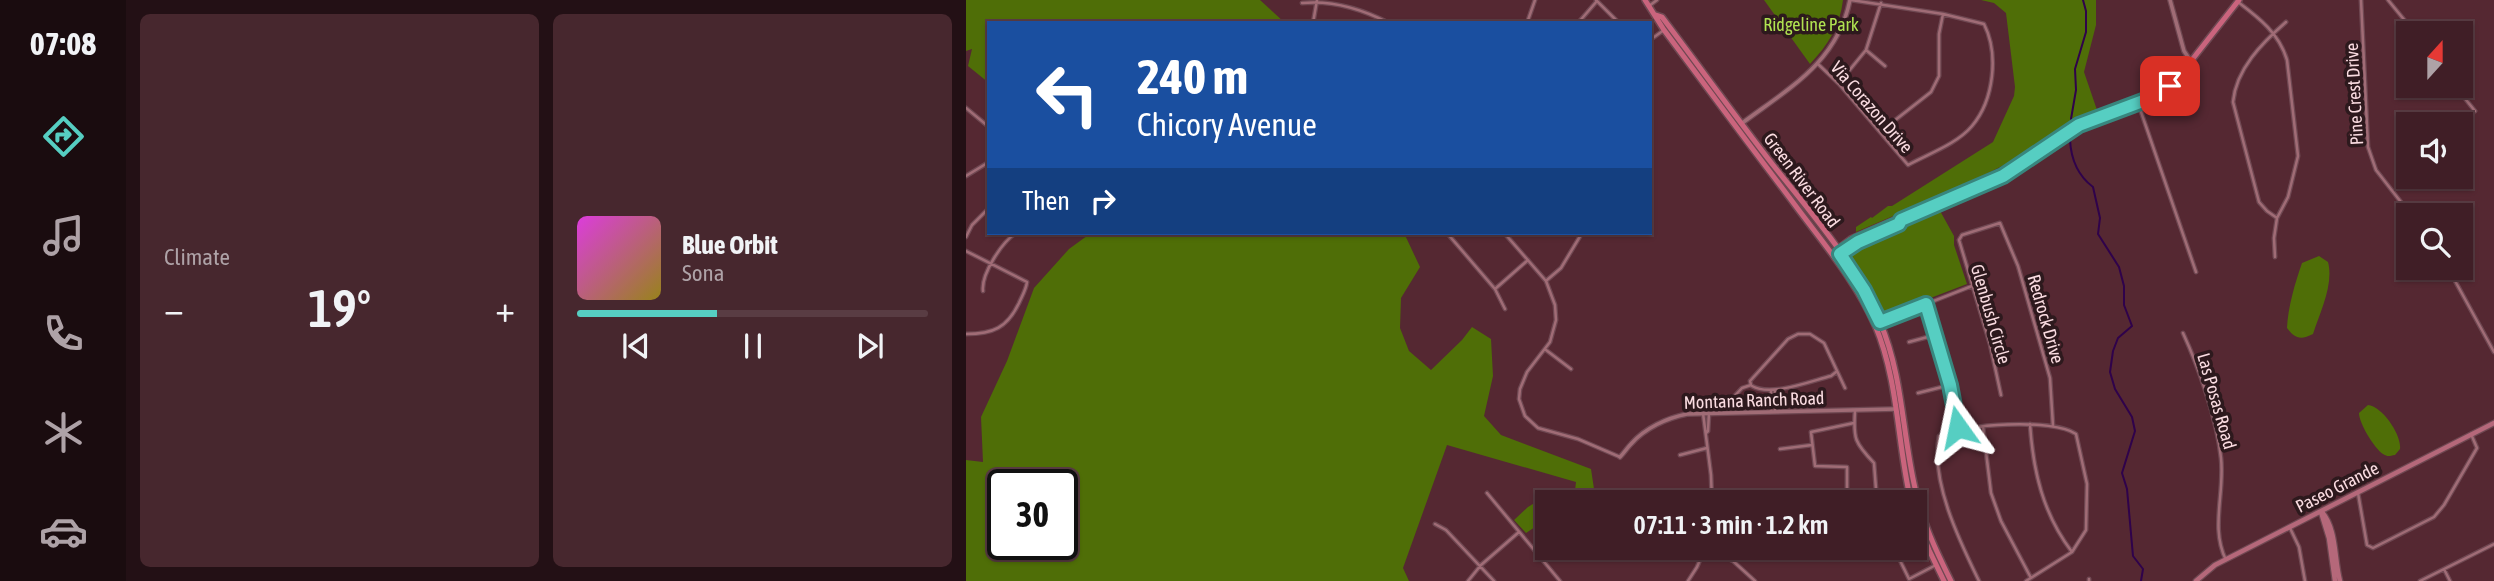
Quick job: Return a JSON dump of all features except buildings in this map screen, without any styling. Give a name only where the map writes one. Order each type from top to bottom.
[{"type":"main road","name":"Green River Road","points":[[1645,0],[1699,77],[1739,125]]},
{"type":"main road","points":[[1836,253],[1899,224],[1901,220],[2003,176],[2079,125],[2157,95],[2170,86],[2237,0]]},
{"type":"main road","name":"Green River Road","points":[[1656,15],[1662,17],[1739,125],[1836,253],[1877,323],[1900,408],[1919,505],[1932,543],[1951,581]]},
{"type":"main road","points":[[1664,30],[1674,34]]},
{"type":"main road","points":[[1699,77],[1706,77]]},
{"type":"main road","name":"Green River Road","points":[[1900,408],[1904,465],[1909,490]]},
{"type":"main road","name":"Paseo Grande","points":[[2196,581],[2226,560],[2494,423]]},
{"type":"main road","points":[[2321,512],[2329,523],[2333,537],[2338,581]]},
{"type":"main road","points":[[1927,544],[1944,581]]},
{"type":"street","points":[[1528,21],[1535,0]]},
{"type":"street","points":[[1649,6],[1657,0]]},
{"type":"street","points":[[1739,125],[1818,64],[1830,50],[1843,26],[1850,0],[1943,14],[1939,34],[1939,76],[1931,92],[1880,132]]},
{"type":"street","points":[[2169,0],[2184,51],[2191,61]]},
{"type":"street","points":[[2237,0],[2273,33],[2283,47],[2287,60],[2298,156],[2288,197],[2277,218],[2275,257]]},
{"type":"street","name":"Pine Crest Drive","points":[[2361,0],[2368,147],[2376,170],[2402,203]]},
{"type":"street","points":[[2388,0],[2405,21]]},
{"type":"street","points":[[1302,4],[1317,1],[1345,5],[1384,21]]},
{"type":"street","points":[[1313,21],[1317,1]]},
{"type":"street","points":[[1580,21],[1597,1],[1617,21]]},
{"type":"street","points":[[1839,84],[1866,50],[1881,4]]},
{"type":"street","name":"Via Corazon Drive","points":[[1818,64],[1839,84],[1908,165],[1959,137],[1973,125],[1990,90],[1993,73],[1989,33],[1984,24],[1943,14]]},
{"type":"street","points":[[2277,218],[2259,202],[2233,102],[2240,73],[2273,33],[2286,22]]},
{"type":"street","points":[[1652,39],[1664,30]]},
{"type":"street","points":[[1866,50],[1885,66]]},
{"type":"street","points":[[2464,98],[2474,111]]},
{"type":"street","points":[[2138,103],[2196,272]]},
{"type":"street","points":[[966,108],[987,125]]},
{"type":"street","points":[[966,176],[987,163]]},
{"type":"street","points":[[966,237],[972,225],[987,210]]},
{"type":"street","name":"Glenbush Circle","points":[[2000,223],[1962,235],[1959,240],[1990,344],[2001,395]]},
{"type":"street","name":"Redrock Drive","points":[[2000,223],[2018,266],[2050,378],[2053,426]]},
{"type":"street","points":[[983,291],[982,285],[1001,246],[1014,235]]},
{"type":"street","points":[[1449,235],[1495,289],[1505,309]]},
{"type":"street","points":[[1506,235],[1546,281],[1555,305],[1556,320],[1546,350],[1522,380],[1519,399],[1525,416],[1538,428],[1578,439],[1620,457]]},
{"type":"street","points":[[1546,281],[1561,268],[1581,235]]},
{"type":"street","points":[[966,251],[1027,282],[1007,323],[989,333],[966,334]]},
{"type":"street","points":[[1495,289],[1528,260]]},
{"type":"street","points":[[2455,280],[2494,352]]},
{"type":"street","points":[[1877,323],[1972,286]]},
{"type":"street","points":[[1926,304],[1950,385],[1959,432]]},
{"type":"street","name":"Las Posas Road","points":[[2183,333],[2198,367],[2221,457],[2218,538],[2226,560]]},
{"type":"street","points":[[1751,385],[1750,381],[1788,339],[1798,334],[1810,334],[1824,343],[1845,388]]},
{"type":"street","points":[[1909,342],[1935,335]]},
{"type":"street","points":[[1546,350],[1571,369]]},
{"type":"street","points":[[1751,385],[1757,389],[1773,390],[1831,376],[1836,372]]},
{"type":"street","points":[[1730,401],[1742,388],[1751,385]]},
{"type":"street","points":[[1918,393],[1950,385]]},
{"type":"street","points":[[1773,390],[1773,412]]},
{"type":"street","name":"Montana Ranch Road","points":[[1620,457],[1642,434],[1664,421],[1687,414],[1900,408]]},
{"type":"street","points":[[1856,411],[1856,443],[1874,464],[1875,490]]},
{"type":"street","points":[[1706,413],[1704,431],[1712,490]]},
{"type":"street","points":[[1847,490],[1847,467],[1815,466],[1811,432],[1854,424]]},
{"type":"street","points":[[2030,424],[2041,496],[2056,532],[2071,552]]},
{"type":"street","points":[[1979,581],[1956,532],[1943,494],[1938,436],[1983,427],[2030,424],[2053,426],[2076,434],[2088,497],[2086,530],[2071,552],[2026,581]]},
{"type":"street","points":[[1983,427],[1991,493],[2001,521],[2031,578]]},
{"type":"street","points":[[2358,492],[2367,545],[2373,548],[2426,522],[2439,511],[2477,448],[2471,434]]},
{"type":"street","points":[[1780,449],[1812,445]]},
{"type":"street","points":[[1679,455],[1707,448]]},
{"type":"street","points":[[1486,494],[1560,581]]},
{"type":"street","points":[[1435,524],[1446,530],[1494,581]]},
{"type":"street","points":[[2289,527],[2298,547],[2305,581]]},
{"type":"street","points":[[1468,581],[1481,565],[1519,532]]},
{"type":"street","points":[[2420,581],[2494,544]]},
{"type":"street","points":[[1688,581],[1701,560]]},
{"type":"street","points":[[1731,560],[1755,581]]},
{"type":"street","points":[[1900,560],[1909,579],[1936,565]]},
{"type":"street","points":[[2444,569],[2450,581]]},
{"type":"green space","points":[[966,0],[1260,0],[1283,21],[987,21],[987,81],[968,66],[972,49],[966,51]]},
{"type":"green space","name":"Ridgeline Park","points":[[1764,0],[1843,0],[1832,35],[1810,64]]},
{"type":"green space","points":[[1981,0],[2096,0],[2096,25],[2084,72],[2097,110],[2072,120],[2014,160],[1954,190],[1856,232],[1856,227],[1871,217],[1993,142],[2014,96],[2015,87],[2006,13],[1994,3]]},
{"type":"green space","points":[[1939,209],[1954,236],[1954,245],[1967,284],[1881,317],[1847,254],[1883,234]]},
{"type":"green space","points":[[1088,235],[1405,235],[1420,267],[1401,298],[1400,328],[1409,351],[1431,370],[1472,327],[1491,339],[1493,376],[1484,416],[1501,435],[1591,469],[1594,490],[1575,490],[1576,482],[1447,445],[1403,568],[1409,581],[966,581],[966,460],[983,462],[981,417],[1007,361],[1034,288],[1069,249]]},
{"type":"green space","points":[[2319,256],[2328,262],[2328,289],[2313,334],[2298,337],[2287,328],[2292,295],[2302,263]]},
{"type":"green space","points":[[2368,405],[2385,416],[2398,436],[2400,449],[2395,455],[2387,456],[2379,451],[2364,429],[2359,413]]},
{"type":"green space","points":[[1535,503],[1535,527],[1526,533],[1514,520]]},
{"type":"waterway","points":[[2071,119],[2076,90],[2075,69],[2086,32],[2083,0]]},
{"type":"waterway","points":[[2070,140],[2076,166],[2093,187],[2100,218],[2098,234],[2119,267],[2124,286],[2124,305],[2132,326],[2118,338],[2110,372],[2115,389],[2132,417],[2135,431],[2122,473],[2127,489],[2133,556],[2143,569],[2141,581]]},
{"type":"route","points":[[1958,427],[1950,385],[1926,304],[1880,322],[1852,269],[1840,254],[1858,242],[1899,224],[1901,220],[2003,176],[2079,125],[2151,98],[2170,86]]}]
